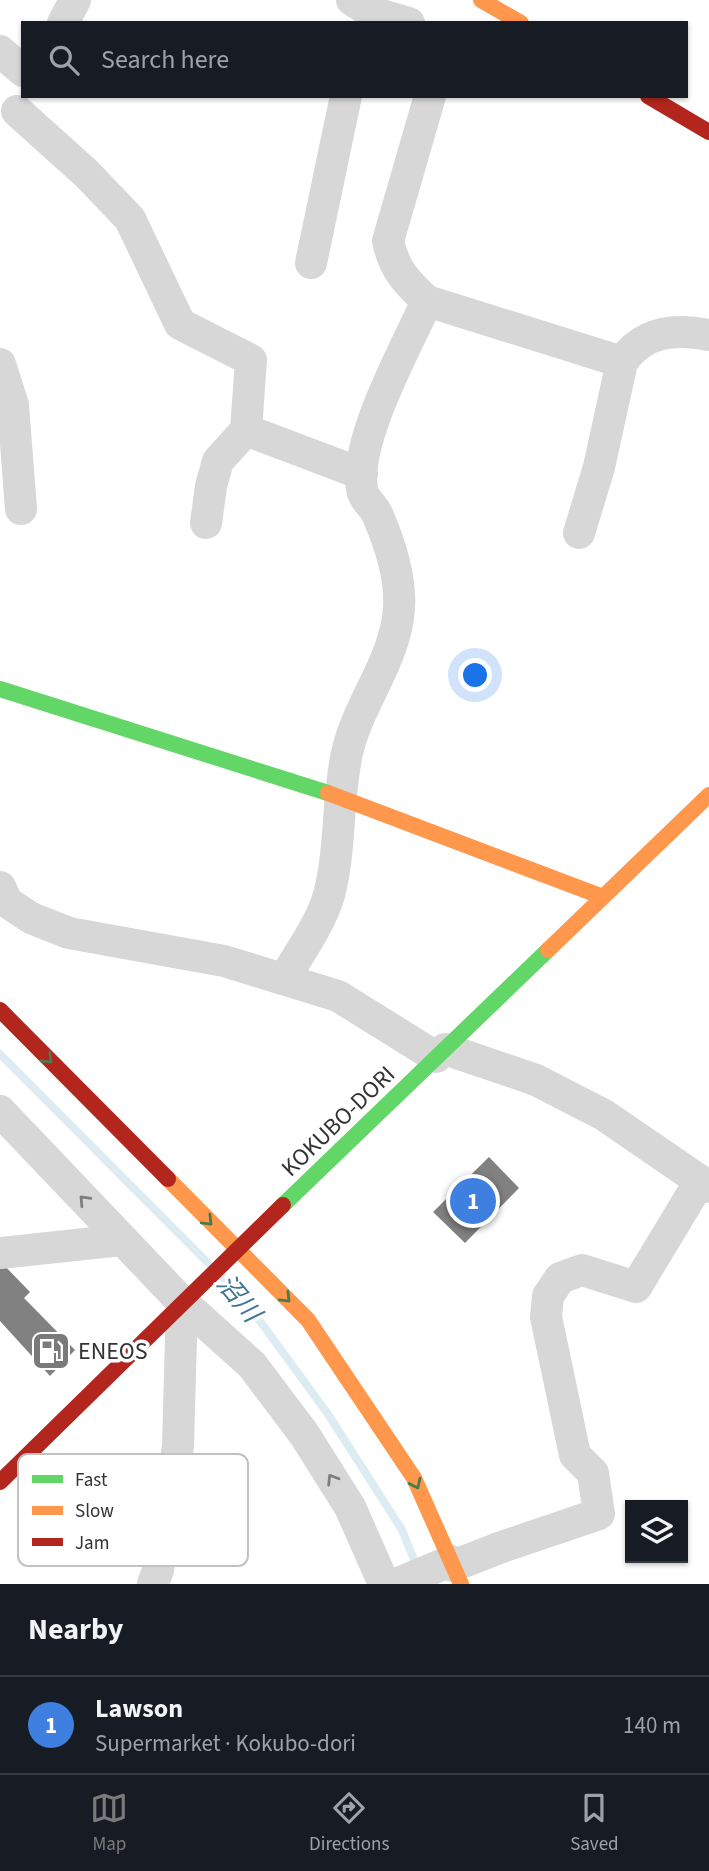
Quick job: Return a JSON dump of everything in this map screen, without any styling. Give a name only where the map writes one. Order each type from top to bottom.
[{"type":"street","points":[[64,21],[75,0]]},
{"type":"street","points":[[482,9],[515,21]]},
{"type":"street","points":[[360,10],[402,21]]},
{"type":"street","points":[[0,51],[21,69]]},
{"type":"street","points":[[311,263],[346,98]]},
{"type":"street","points":[[429,98],[388,241],[392,259],[406,282],[427,301],[622,362]]},
{"type":"street","points":[[651,98],[709,132]]},
{"type":"street","points":[[15,112],[87,174],[130,219],[180,324],[251,360],[246,430],[218,461],[211,486],[206,523]]},
{"type":"street","points":[[284,979],[312,934],[328,895],[347,752],[359,715],[387,655],[399,612],[399,583],[378,513],[362,492],[362,459],[368,431],[427,301]]},
{"type":"street","points":[[579,533],[599,467],[622,362],[644,339],[671,332],[708,332]]},
{"type":"street","points":[[0,364],[13,405],[21,509]]},
{"type":"street","points":[[246,430],[362,474]]},
{"type":"street","points":[[0,689],[341,797],[603,897]]},
{"type":"street","name":"KOKUBO-DORI","points":[[28,1454],[709,795]]},
{"type":"street","points":[[0,887],[7,902],[32,918],[69,933],[224,961],[338,996],[440,1053],[536,1080],[593,1109],[704,1184],[636,1287],[582,1270],[560,1278],[548,1296],[546,1317],[575,1455],[593,1473],[599,1514],[499,1548],[455,1570],[396,1584]]},
{"type":"street","points":[[0,1010],[233,1254],[308,1320],[361,1395],[414,1478],[455,1570]]},
{"type":"street","points":[[0,1111],[122,1240],[187,1298],[252,1365],[304,1434],[350,1507],[384,1584]]},
{"type":"street","points":[[0,1254],[122,1240]]},
{"type":"street","points":[[177,1454],[187,1298]]},
{"type":"street","name":"KOKUBO-DORI","points":[[0,1482],[18,1464]]},
{"type":"street","points":[[153,1584],[159,1566]]},
{"type":"building","points":[[489,1157],[519,1188],[465,1243],[433,1212]]},
{"type":"building","points":[[0,1261],[30,1292],[24,1298],[75,1350],[50,1376],[0,1321]]},
{"type":"waterway","name":"沼川","points":[[0,1054],[208,1263]]},
{"type":"waterway","name":"沼川","points":[[222,1277],[240,1294],[328,1414],[402,1530],[417,1567]]},
{"type":"traffic: fast","points":[[0,689],[328,793]]},
{"type":"traffic: fast","points":[[283,1205],[548,950]]},
{"type":"traffic: slow","points":[[481,0],[518,21]]},
{"type":"traffic: slow","points":[[328,793],[603,897]]},
{"type":"traffic: slow","points":[[548,950],[709,795]]},
{"type":"traffic: slow","points":[[168,1179],[308,1320],[414,1478],[461,1584]]},
{"type":"traffic: jam","points":[[651,98],[709,132]]},
{"type":"traffic: jam","points":[[0,1010],[168,1179]]},
{"type":"traffic: jam","points":[[29,1454],[283,1205]]},
{"type":"traffic: jam","points":[[0,1482],[18,1464]]},
{"type":"place","name":"Lawson","points":[[473,1201]]},
{"type":"place","name":"ENEOS","points":[[51,1351]]}]
